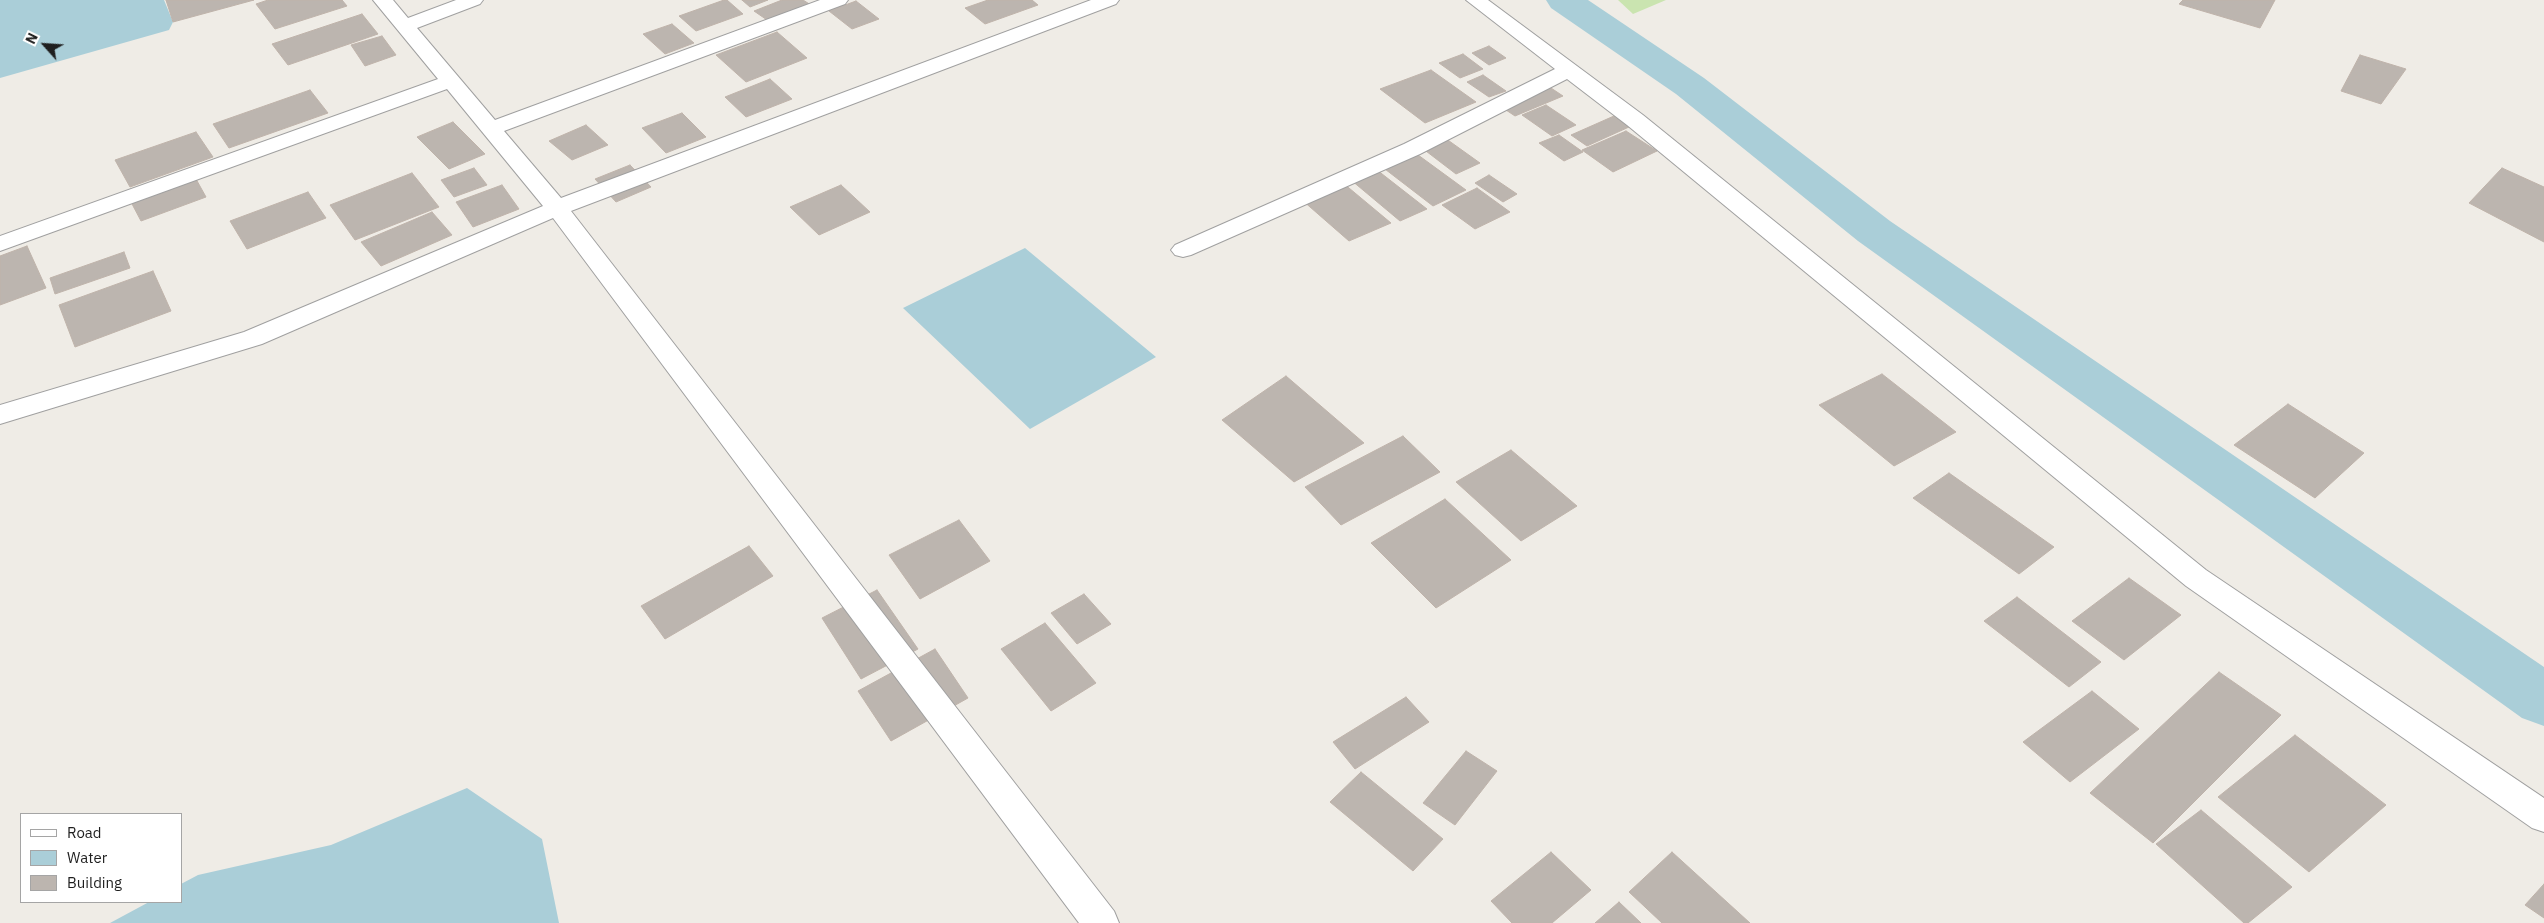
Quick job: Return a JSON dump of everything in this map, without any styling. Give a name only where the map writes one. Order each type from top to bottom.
[{"type":"street","points":[[383,0],[557,208],[1101,923]]},
{"type":"street","points":[[405,26],[473,0]]},
{"type":"street","points":[[491,129],[838,0]]},
{"type":"street","points":[[0,415],[253,338],[557,208],[1109,0]]},
{"type":"street","points":[[1476,0],[1635,120],[2196,578],[2544,817]]},
{"type":"street","points":[[1183,250],[1412,149],[1569,70]]},
{"type":"street","points":[[0,244],[451,81]]},
{"type":"green space","points":[[1618,0],[1666,0],[1633,14]]},
{"type":"water","points":[[0,0],[164,0],[173,22],[169,30],[0,78]]},
{"type":"water","points":[[1025,248],[1156,357],[1030,429],[903,308]]},
{"type":"water","points":[[467,788],[542,839],[559,923],[110,923],[147,903],[182,903],[182,883],[198,875],[331,845]]},
{"type":"building","points":[[166,0],[254,0],[173,22]]},
{"type":"building","points":[[268,0],[342,0],[347,6],[275,29],[256,4]]},
{"type":"building","points":[[727,0],[743,14],[696,31],[679,16]]},
{"type":"building","points":[[742,0],[768,0],[750,7]]},
{"type":"building","points":[[782,0],[803,0],[811,5],[770,22],[754,11]]},
{"type":"building","points":[[988,0],[1032,0],[1038,5],[985,24],[965,8]]},
{"type":"building","points":[[2183,0],[2275,0],[2260,28],[2179,4]]},
{"type":"building","points":[[856,1],[879,19],[852,29],[829,11]]},
{"type":"building","points":[[362,14],[378,34],[288,65],[272,44]]},
{"type":"building","points":[[672,24],[694,43],[665,54],[643,34]]},
{"type":"building","points":[[777,32],[807,58],[746,82],[716,55]]},
{"type":"building","points":[[382,36],[396,55],[365,66],[351,45]]},
{"type":"building","points":[[1489,46],[1506,58],[1489,65],[1472,53]]},
{"type":"building","points":[[1463,54],[1483,69],[1460,78],[1439,63]]},
{"type":"building","points":[[2360,55],[2406,69],[2381,104],[2341,91]]},
{"type":"building","points":[[1431,70],[1476,102],[1425,123],[1380,89]]},
{"type":"building","points":[[1483,75],[1506,91],[1489,97],[1467,82]]},
{"type":"building","points":[[770,79],[792,99],[746,117],[725,97]]},
{"type":"building","points":[[1548,86],[1563,96],[1515,116],[1500,106]]},
{"type":"building","points":[[310,90],[328,113],[229,148],[213,124]]},
{"type":"building","points":[[1546,105],[1576,125],[1552,136],[1522,115]]},
{"type":"building","points":[[682,113],[706,137],[666,153],[642,128]]},
{"type":"building","points":[[1614,116],[1629,127],[1587,146],[1571,135]]},
{"type":"building","points":[[453,122],[485,154],[449,169],[417,137]]},
{"type":"building","points":[[586,125],[608,145],[572,160],[549,141]]},
{"type":"building","points":[[1626,131],[1657,151],[1613,172],[1582,150]]},
{"type":"building","points":[[196,132],[213,157],[130,187],[115,160]]},
{"type":"building","points":[[1559,135],[1583,152],[1564,161],[1539,143]]},
{"type":"building","points":[[1445,138],[1480,163],[1456,174],[1422,148]]},
{"type":"building","points":[[1414,152],[1466,190],[1433,206],[1381,166]]},
{"type":"building","points":[[630,165],[651,187],[616,202],[595,179]]},
{"type":"building","points":[[474,168],[487,185],[454,197],[441,180]]},
{"type":"building","points":[[2502,168],[2544,187],[2544,242],[2469,203]]},
{"type":"building","points":[[1377,170],[1427,209],[1400,221],[1351,180]]},
{"type":"building","points":[[412,173],[439,207],[355,240],[330,205]]},
{"type":"building","points":[[1489,175],[1517,194],[1503,202],[1475,183]]},
{"type":"building","points":[[196,179],[206,197],[141,221],[131,202]]},
{"type":"building","points":[[1343,183],[1391,223],[1349,241],[1302,200]]},
{"type":"building","points":[[502,185],[519,209],[473,227],[456,202]]},
{"type":"building","points":[[841,185],[870,212],[819,235],[790,207]]},
{"type":"building","points":[[1477,188],[1510,212],[1475,229],[1442,205]]},
{"type":"building","points":[[308,192],[326,218],[247,249],[230,221]]},
{"type":"building","points":[[432,212],[452,235],[381,266],[361,242]]},
{"type":"building","points":[[27,246],[46,288],[0,305],[0,256]]},
{"type":"building","points":[[124,252],[130,268],[55,294],[50,278]]},
{"type":"building","points":[[153,271],[171,311],[75,347],[59,305]]},
{"type":"building","points":[[1882,374],[1956,432],[1894,466],[1819,405]]},
{"type":"building","points":[[1286,376],[1364,443],[1294,482],[1222,420]]},
{"type":"building","points":[[2288,404],[2364,453],[2315,498],[2234,445]]},
{"type":"building","points":[[1403,436],[1440,472],[1341,525],[1305,487]]},
{"type":"building","points":[[1511,450],[1577,506],[1521,541],[1456,482]]},
{"type":"building","points":[[1949,473],[2054,547],[2019,574],[1913,498]]},
{"type":"building","points":[[1445,499],[1511,560],[1436,608],[1371,543]]},
{"type":"building","points":[[959,520],[990,561],[920,599],[889,555]]},
{"type":"building","points":[[749,546],[773,576],[665,639],[641,606]]},
{"type":"building","points":[[2129,578],[2181,615],[2124,660],[2072,621]]},
{"type":"building","points":[[877,590],[918,649],[861,679],[822,618]]},
{"type":"building","points":[[1084,594],[1111,624],[1077,644],[1051,613]]},
{"type":"building","points":[[2017,597],[2101,662],[2069,687],[1984,621]]},
{"type":"building","points":[[1045,623],[1096,683],[1051,711],[1001,649]]},
{"type":"building","points":[[935,649],[968,698],[891,741],[858,691]]},
{"type":"building","points":[[2219,672],[2281,715],[2153,843],[2090,793]]},
{"type":"building","points":[[2092,691],[2139,729],[2070,782],[2023,742]]},
{"type":"building","points":[[1406,697],[1429,722],[1355,769],[1333,742]]},
{"type":"building","points":[[2295,735],[2386,805],[2309,872],[2218,797]]},
{"type":"building","points":[[1466,751],[1497,771],[1455,825],[1423,803]]},
{"type":"building","points":[[1361,772],[1443,839],[1413,871],[1330,802]]},
{"type":"building","points":[[2201,810],[2292,887],[2248,923],[2244,923],[2156,844]]},
{"type":"building","points":[[1551,852],[1591,890],[1552,923],[1512,923],[1491,901]]},
{"type":"building","points":[[1672,852],[1750,923],[1662,923],[1629,892]]},
{"type":"building","points":[[2544,884],[2544,918],[2525,905]]},
{"type":"building","points":[[1619,902],[1641,923],[1595,923]]},
{"type":"waterway","points":[[1564,0],[1690,86],[1874,231],[2544,700]]}]
